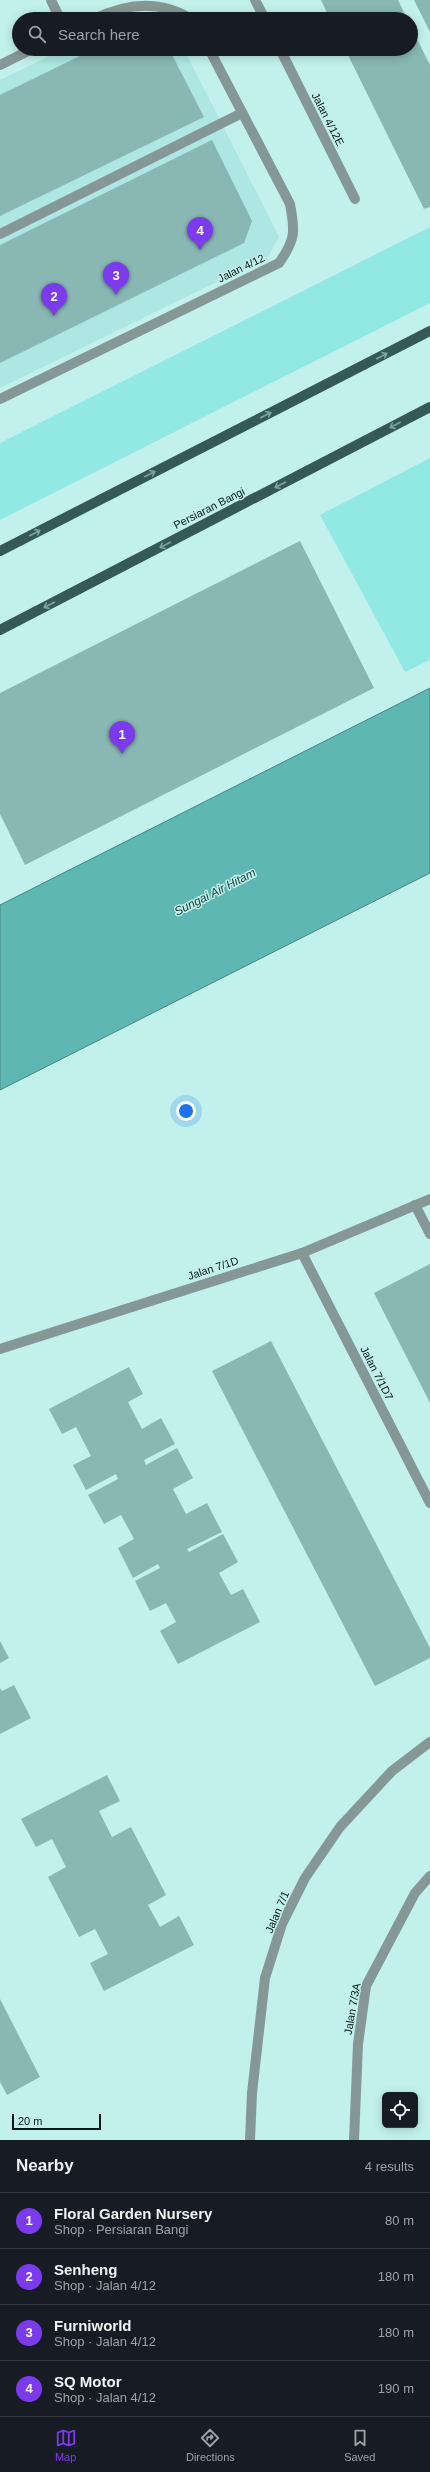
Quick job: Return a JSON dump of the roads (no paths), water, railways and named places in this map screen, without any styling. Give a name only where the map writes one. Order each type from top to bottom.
[{"type":"main road","points":[[0,551],[430,331]]},
{"type":"main road","name":"Persiaran Bangi","points":[[0,630],[430,407]]},
{"type":"street","points":[[51,0],[57,12]]},
{"type":"street","points":[[255,0],[261,12]]},
{"type":"street","points":[[110,12],[155,2],[178,8],[183,12]]},
{"type":"street","points":[[0,65],[18,56]]},
{"type":"street","name":"Jalan 4/12","points":[[0,399],[279,263],[291,247],[294,227],[290,204],[213,56]]},
{"type":"street","name":"Jalan 4/12E","points":[[284,56],[355,199]]},
{"type":"street","points":[[0,234],[242,113]]},
{"type":"street","name":"Jalan 7/1D","points":[[0,1349],[302,1253],[430,1198]]},
{"type":"street","points":[[415,1205],[430,1234]]},
{"type":"street","name":"Jalan 7/1D7","points":[[302,1253],[430,1503]]},
{"type":"street","name":"Jalan 7/1","points":[[250,2140],[252,2093],[265,1978],[282,1924],[305,1878],[340,1827],[392,1771],[430,1742]]},
{"type":"street","name":"Jalan 7/3A","points":[[354,2140],[358,2044],[366,1986],[415,1893],[430,1876]]},
{"type":"water","name":"Sungai Air Hitam","points":[[430,688],[430,873],[0,1090],[0,905]]},
{"type":"place","name":"SQ Motor","points":[[200,250]]},
{"type":"place","name":"Furniworld","points":[[116,295]]},
{"type":"place","name":"Senheng","points":[[54,316]]},
{"type":"place","name":"Floral Garden Nursery","points":[[122,754]]}]
